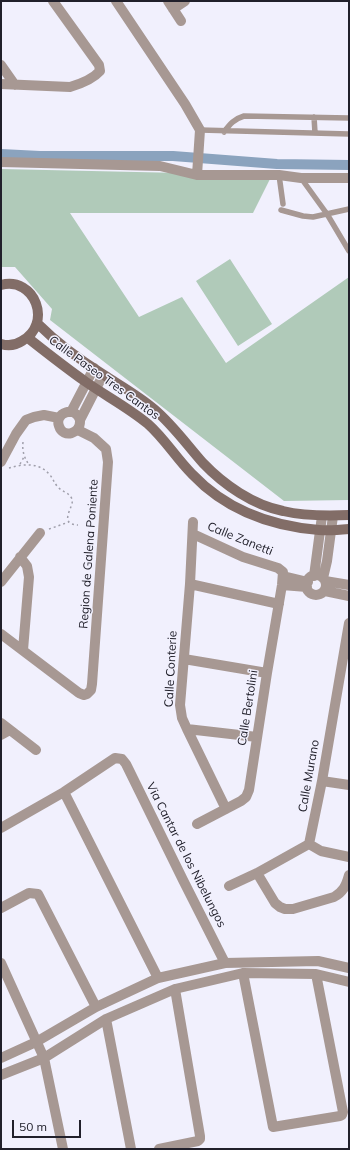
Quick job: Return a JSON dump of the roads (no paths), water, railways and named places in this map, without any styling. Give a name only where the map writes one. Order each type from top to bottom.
[{"type":"street","points":[[1,84],[70,87],[80,84],[100,71],[99,65],[53,1]]},
{"type":"street","points":[[116,1],[185,104],[199,134],[197,175]]},
{"type":"street","points":[[180,21],[170,5],[185,1]]},
{"type":"street","points":[[1,65],[15,85]]},
{"type":"street","points":[[1,162],[160,166],[197,175],[279,175],[301,178],[349,178]]},
{"type":"street","points":[[1,285],[11,284],[25,289],[35,300],[38,306],[39,314],[37,323],[28,338],[18,343],[2,347]]},
{"type":"street","name":"Calle Paseo Tres Cantos","points":[[37,323],[66,349],[134,394],[155,410],[203,463],[221,481],[232,488],[261,504],[281,511],[322,516],[349,515]]},
{"type":"street","name":"Calle Paseo Tres Cantos","points":[[28,338],[59,363],[148,424],[162,438],[192,475],[210,491],[229,504],[248,514],[270,522],[298,528],[349,530]]},
{"type":"street","points":[[71,412],[94,368]]},
{"type":"street","points":[[79,425],[77,415],[71,412],[64,413],[59,418],[58,425],[60,428],[65,433],[72,433],[79,425],[96,388],[104,375]]},
{"type":"street","points":[[5,465],[16,434],[26,420],[34,416],[44,415],[59,418]]},
{"type":"street","name":"Region de Galena Poniente","points":[[23,650],[79,693],[84,695],[91,690],[108,462],[106,449],[79,425]]},
{"type":"street","points":[[317,582],[322,516]]},
{"type":"street","points":[[317,582],[327,561],[333,516]]},
{"type":"street","name":"Calle Conterie","points":[[193,522],[190,584],[180,705],[182,718],[226,809]]},
{"type":"street","points":[[1,582],[40,533]]},
{"type":"street","name":"Calle Zanetti","points":[[193,534],[281,576]]},
{"type":"street","points":[[20,557],[27,566],[29,577],[23,650]]},
{"type":"street","points":[[281,576],[317,582],[349,585]]},
{"type":"street","name":"Calle Bertolini","points":[[197,824],[241,801],[246,797],[249,790],[266,673],[279,604],[281,576]]},
{"type":"street","points":[[317,582],[349,596]]},
{"type":"street","points":[[190,584],[279,604]]},
{"type":"street","name":"Calle Murano","points":[[310,844],[349,623]]},
{"type":"street","points":[[1,634],[23,650]]},
{"type":"street","points":[[184,659],[266,673]]},
{"type":"street","points":[[1,723],[5,732],[36,750]]},
{"type":"street","points":[[187,729],[257,737]]},
{"type":"street","name":"Via Cantar de los Nibelungos","points":[[64,792],[115,758],[122,759],[126,764],[182,880],[226,963]]},
{"type":"street","points":[[322,781],[349,785]]},
{"type":"street","points":[[1,828],[64,792],[158,978]]},
{"type":"street","points":[[229,886],[258,873],[310,844],[321,851],[349,857]]},
{"type":"street","points":[[258,873],[275,903],[285,909],[292,909],[334,897],[344,890],[349,875]]},
{"type":"street","points":[[1,908],[29,893],[38,894],[96,1007]]},
{"type":"street","points":[[1,1058],[36,1042],[96,1007],[158,978],[226,963],[318,961],[349,968]]},
{"type":"street","points":[[1,963],[44,1058],[63,1149]]},
{"type":"street","points":[[243,973],[273,1128],[342,1115],[316,974]]},
{"type":"street","points":[[1,1075],[44,1058],[106,1019],[175,989],[243,973],[316,974],[349,982]]},
{"type":"street","points":[[160,1149],[198,1141],[200,1139],[175,989]]},
{"type":"street","points":[[106,1019],[131,1149]]},
{"type":"lane","points":[[224,132],[233,121],[244,116],[349,118]]},
{"type":"lane","points":[[314,117],[315,133]]},
{"type":"lane","points":[[199,134],[224,132],[349,134]]},
{"type":"lane","points":[[279,175],[282,207],[309,217],[349,209]]},
{"type":"lane","points":[[301,178],[327,214],[349,251]]},
{"type":"waterway","points":[[1,154],[40,156],[173,156],[277,164],[349,165]]}]
